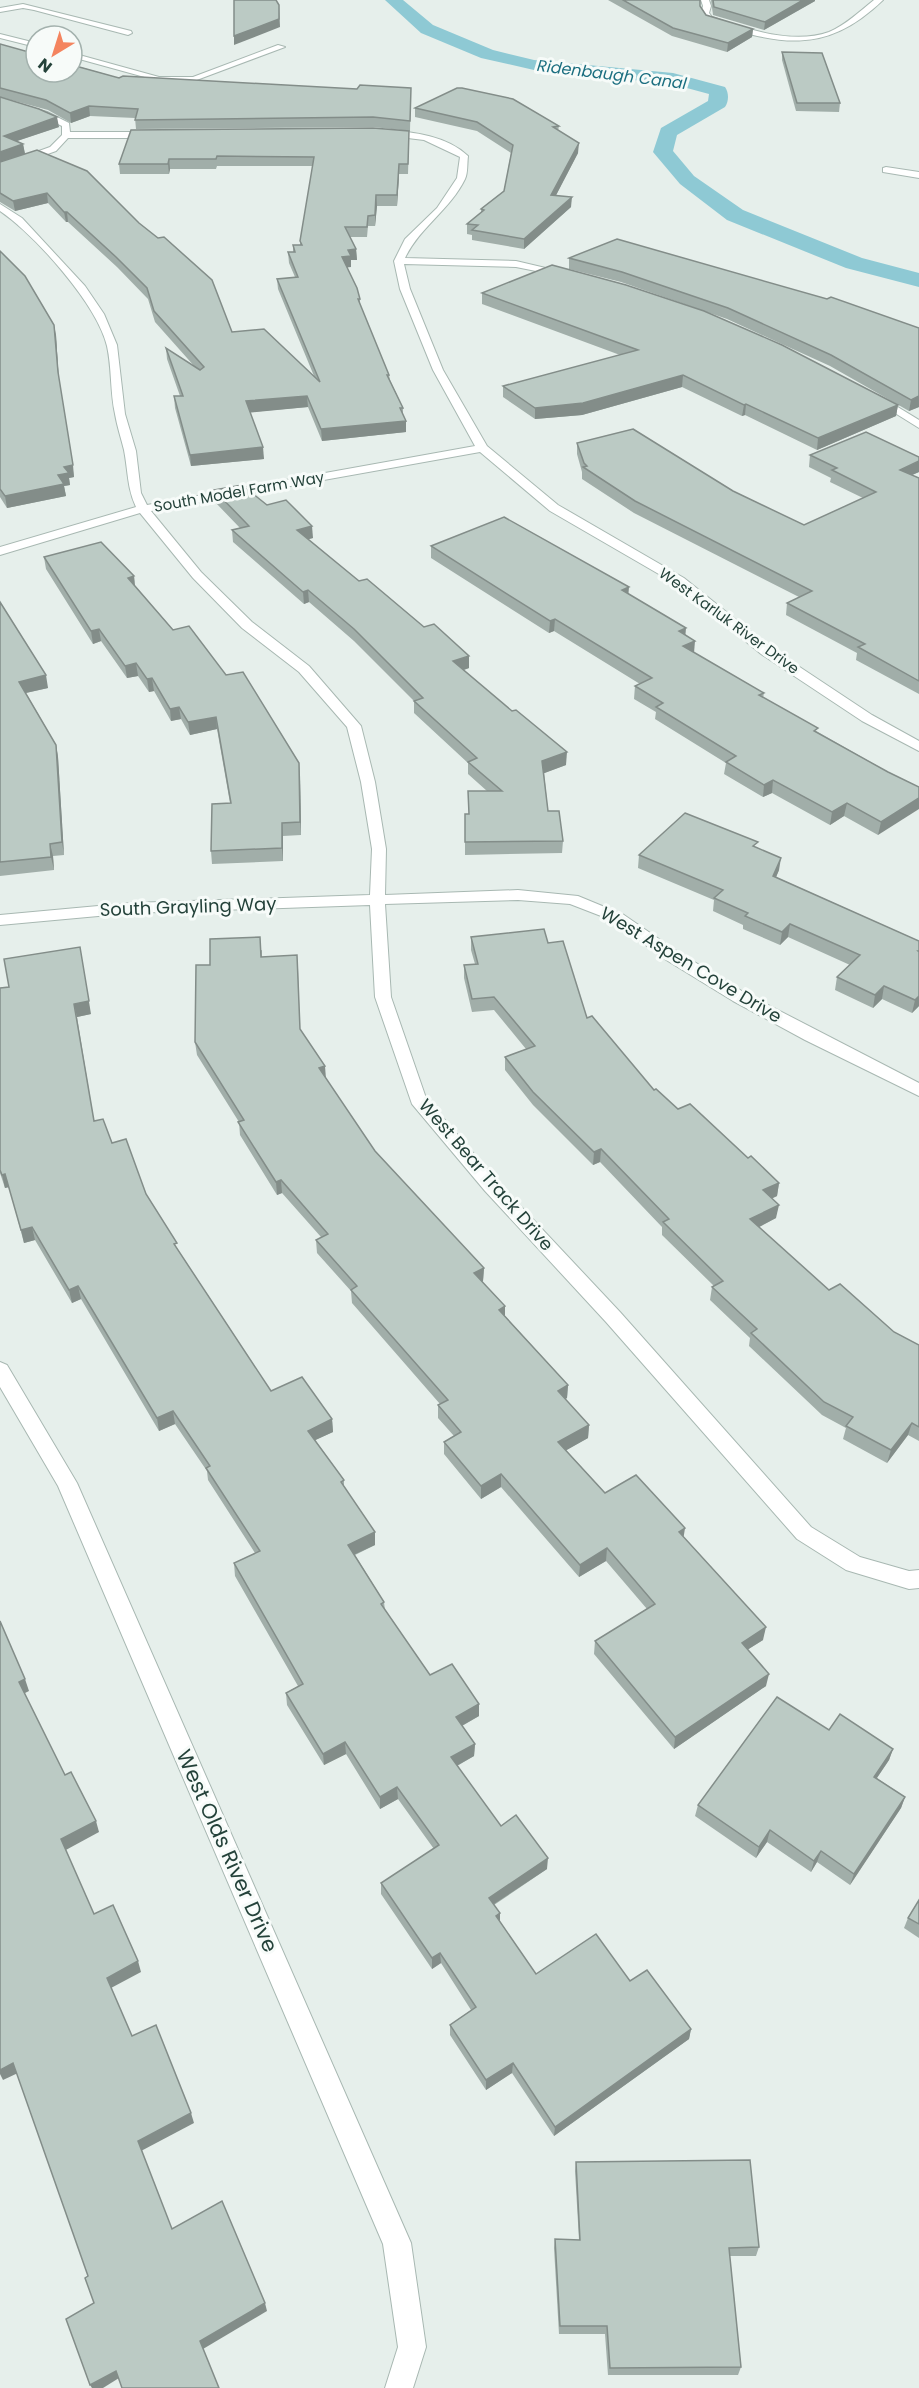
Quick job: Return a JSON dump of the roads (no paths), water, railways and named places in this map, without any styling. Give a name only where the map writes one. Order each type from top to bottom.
[{"type":"street","points":[[705,0],[707,6],[705,13],[709,19],[780,36],[819,38],[835,32],[879,0]]},
{"type":"street","points":[[0,10],[23,6],[35,8],[128,33]]},
{"type":"street","points":[[0,36],[24,42]]},
{"type":"street","points":[[84,58],[159,79],[194,79],[281,47]]},
{"type":"street","points":[[0,101],[44,114],[66,125],[66,135],[53,149],[0,168]]},
{"type":"street","points":[[373,132],[413,135],[442,142],[464,156],[461,178],[440,210],[408,242],[399,261],[516,264],[573,276]]},
{"type":"street","points":[[66,135],[159,135]]},
{"type":"street","points":[[886,170],[919,175]]},
{"type":"street","name":"West Bear Track Drive","points":[[0,207],[19,220],[82,288],[99,314],[112,345],[120,414],[130,451],[135,493],[143,509],[196,575],[247,625],[304,669],[354,726],[368,782],[379,849],[377,901],[383,997],[418,1100],[491,1186],[613,1317],[804,1533],[854,1564],[914,1579]]},
{"type":"street","name":"West Karluk River Drive","points":[[399,261],[405,290],[438,370],[482,448],[554,508],[681,581],[766,651],[867,718],[919,747]]},
{"type":"street","points":[[870,394],[919,425]]},
{"type":"street","name":"South Model Farm Way","points":[[0,551],[143,509],[482,448]]},
{"type":"street","name":"West Aspen Cove Drive","points":[[377,901],[518,895],[573,898],[619,918],[669,954],[740,997],[811,1036],[919,1090]]},
{"type":"street","name":"South Grayling Way","points":[[0,920],[131,908],[377,901]]},
{"type":"street","name":"West Olds River Drive","points":[[0,1370],[67,1483],[397,2243],[412,2347],[399,2388]]},
{"type":"waterway","name":"Ridenbaugh Canal","points":[[393,0],[427,29],[487,54],[534,65],[673,79],[718,91],[718,103],[668,132],[663,152],[687,180],[735,215],[854,263],[919,280]]}]
